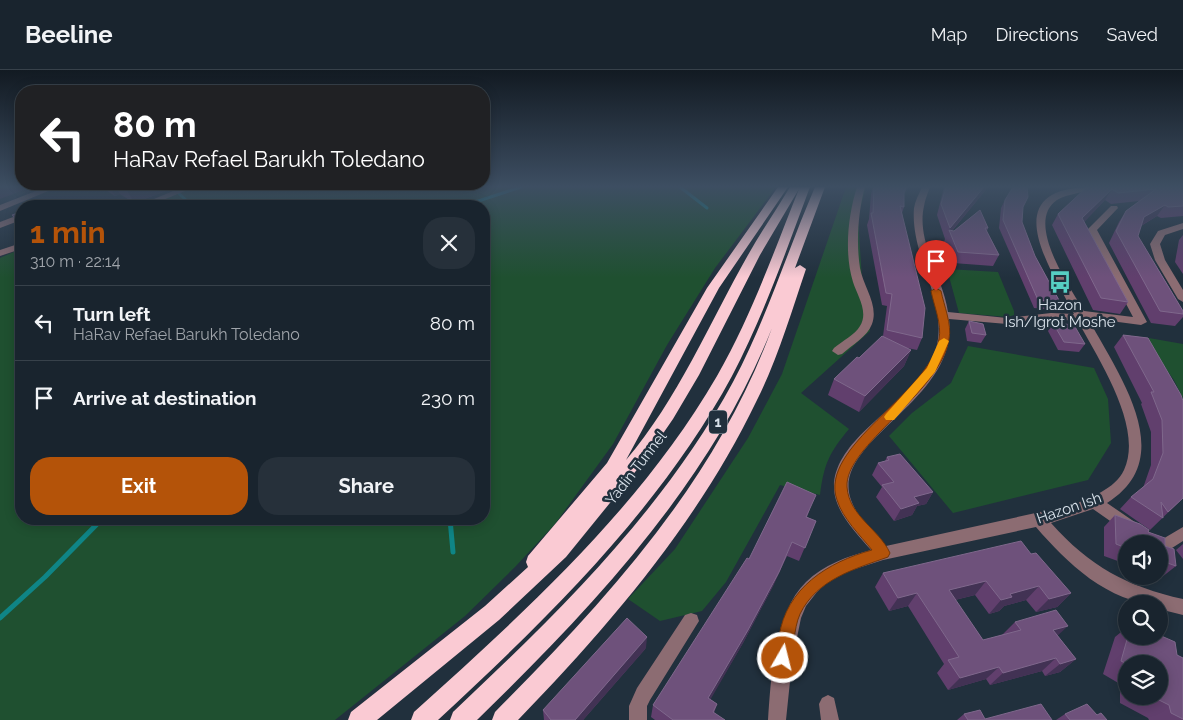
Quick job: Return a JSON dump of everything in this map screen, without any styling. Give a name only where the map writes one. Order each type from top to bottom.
[{"type":"highway","points":[[492,613],[595,492],[613,468],[713,288],[761,217]]},
{"type":"highway","points":[[359,720],[492,613],[559,551],[643,450],[668,415],[692,376],[754,255],[777,217]]},
{"type":"highway","name":"Yadin Tunnel","points":[[422,720],[482,666],[548,601],[629,512],[670,460],[704,409],[743,339],[793,217]]},
{"type":"highway","name":"1","points":[[461,720],[560,622],[611,567],[653,516],[688,468],[717,424],[759,344],[808,217]]},
{"type":"highway","points":[[503,720],[566,654],[623,587],[674,523],[725,446],[751,397],[760,375],[817,217]]},
{"type":"street","points":[[838,351],[866,327],[869,307],[857,279],[855,269],[856,217]]},
{"type":"street","points":[[883,553],[851,515],[843,500],[840,487],[842,474],[855,451],[905,402],[932,370],[944,341],[943,315],[918,217]]},
{"type":"street","name":"Hazon Ish","points":[[777,720],[787,632],[794,611],[810,588],[827,574],[848,564],[883,553],[1039,520],[1094,502],[1115,490],[1126,479],[1132,468],[1135,445],[1126,404],[1045,249],[1040,217]]},
{"type":"street","points":[[943,315],[1007,321],[1051,316],[1081,316],[1141,322],[1092,230],[1105,217]]},
{"type":"street","points":[[0,225],[15,219]]},
{"type":"street","points":[[1183,226],[1161,233],[1155,244],[1155,251],[1183,299]]},
{"type":"street","points":[[0,253],[15,248]]},
{"type":"street","points":[[1094,502],[1142,535]]},
{"type":"street","points":[[1039,520],[1071,555],[1106,580],[1144,598],[1183,607]]},
{"type":"street","points":[[1168,543],[1183,533]]},
{"type":"street","points":[[638,720],[638,706],[643,694],[691,621]]},
{"type":"green space","points":[[490,217],[753,217],[715,268],[667,345],[613,444],[555,524],[465,616],[335,720],[0,720],[0,258],[15,252],[15,525],[490,525]]},
{"type":"green space","points":[[836,217],[858,217],[863,295],[870,331],[801,393],[849,429],[832,452],[823,475],[820,495],[780,485],[726,582],[702,611],[660,621],[628,599],[675,549],[748,438],[782,374]]},
{"type":"green space","points":[[947,269],[998,272],[1014,315],[1008,317],[959,313]]},
{"type":"green space","points":[[1143,337],[1183,344],[1183,398],[1174,380]]},
{"type":"green space","points":[[968,346],[1094,368],[1108,399],[1111,443],[1088,480],[953,513],[889,436],[912,413],[951,383]]},
{"type":"building","points":[[872,217],[903,217],[925,308],[922,338],[887,330],[892,294],[886,293]]},
{"type":"building","points":[[946,217],[959,217],[950,228]]},
{"type":"building","points":[[971,217],[983,217],[988,228],[985,228],[999,255],[958,252],[949,230],[954,231]]},
{"type":"building","points":[[1003,217],[1022,217],[1022,222],[1035,256],[1060,302],[1038,300]]},
{"type":"building","points":[[1060,217],[1083,217],[1128,302],[1101,298]]},
{"type":"building","points":[[1123,217],[1144,217],[1138,236],[1183,314],[1160,311],[1116,231]]},
{"type":"building","points":[[969,321],[983,324],[986,335],[972,333]]},
{"type":"building","points":[[1053,323],[1074,325],[1085,344],[1064,342]]},
{"type":"building","points":[[1123,335],[1148,338],[1183,401],[1183,498],[1168,512],[1161,502],[1163,518],[1131,497],[1153,479],[1163,453],[1162,420],[1151,392],[1154,392]]},
{"type":"building","points":[[882,336],[911,350],[865,396],[834,379],[857,357],[859,358]]},
{"type":"building","points":[[900,454],[933,492],[914,497],[919,503],[901,509],[882,485],[894,482],[878,463],[889,460],[887,457]]},
{"type":"building","points":[[787,482],[816,495],[806,517],[816,521],[805,548],[792,542],[779,572],[748,630],[708,698],[717,704],[713,712],[725,720],[673,720],[653,705],[747,558],[749,559]]},
{"type":"building","points":[[1115,515],[1140,524],[1149,530],[1148,532],[1156,535],[1118,535],[1118,545],[1116,544]]},
{"type":"building","points":[[1021,541],[1031,554],[1036,553],[1071,593],[1049,599],[1039,586],[1010,594],[1012,597],[1001,600],[986,581],[949,590],[983,640],[1021,630],[1015,622],[1056,610],[1068,626],[1053,630],[1076,659],[1060,664],[1056,658],[1003,673],[999,667],[960,678],[948,660],[959,657],[917,593],[898,598],[883,573]]},
{"type":"building","points":[[1168,547],[1174,549],[1176,566],[1168,563]]},
{"type":"building","points":[[627,618],[647,637],[575,720],[551,720],[543,710]]},
{"type":"building","points":[[1168,639],[1175,642],[1177,655],[1183,658],[1183,719],[1171,713],[1168,704],[1168,655],[1123,655],[1125,645],[1168,645]]},
{"type":"building","points":[[1041,704],[1052,720],[968,720],[964,714],[980,710],[985,719]]},
{"type":"building","points":[[1087,704],[1097,715],[1101,713],[1107,720],[1070,720],[1065,714]]},
{"type":"waterway","points":[[0,618],[45,577],[96,525]]},
{"type":"waterway","points":[[451,525],[453,552]]},
{"type":"slow traffic","points":[[890,417],[932,370],[944,341]]},
{"type":"place","name":"Hazon Ish/Igrot Moshe","points":[[1060,282]]},
{"type":"route","points":[[783,658],[790,620],[810,588],[827,574],[861,559],[883,553],[851,515],[843,500],[840,487],[842,474],[855,451],[892,415],[932,370],[941,350],[945,331],[936,291]]}]
